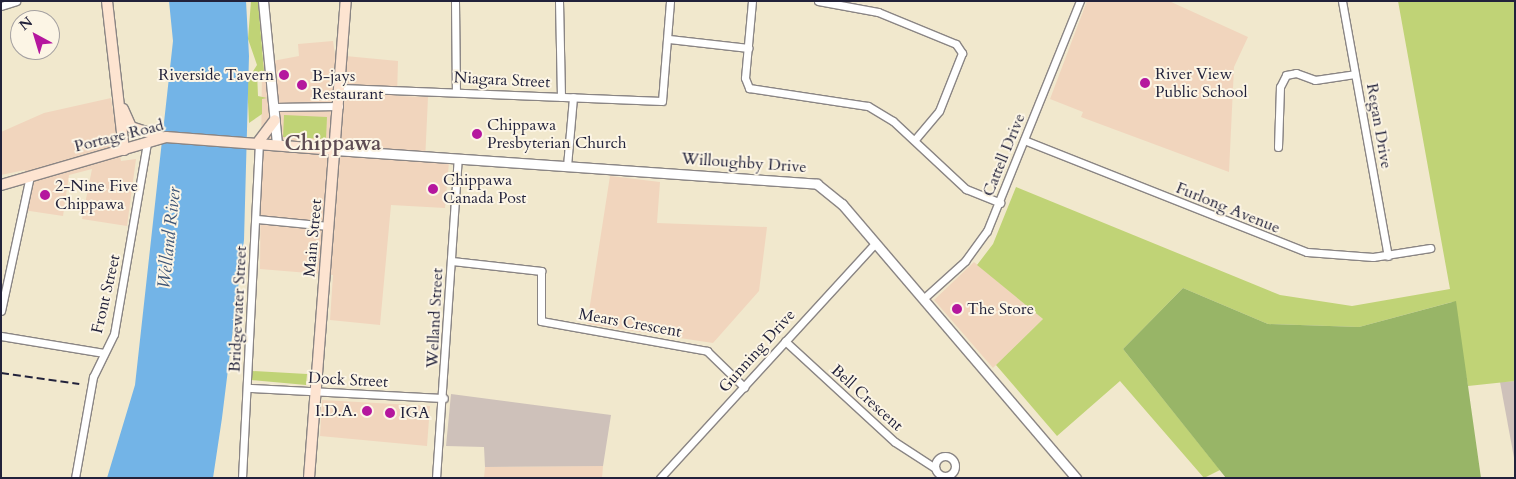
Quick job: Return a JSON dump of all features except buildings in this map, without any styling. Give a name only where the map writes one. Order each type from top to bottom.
[{"type":"main road","points":[[107,1],[124,150]]},
{"type":"main road","name":"Main Street","points":[[309,478],[328,226],[336,150],[346,1]]},
{"type":"main road","points":[[116,85],[127,121],[147,138]]},
{"type":"main road","points":[[257,141],[275,120]]},
{"type":"main road","name":"Portage Road","points":[[1,185],[124,150],[147,138],[166,137],[257,141],[336,150]]},
{"type":"street","points":[[1,6],[16,1]]},
{"type":"street","points":[[263,1],[277,143]]},
{"type":"street","points":[[455,1],[456,91]]},
{"type":"street","points":[[559,1],[561,97]]},
{"type":"street","points":[[670,1],[669,39],[748,48]]},
{"type":"street","points":[[752,1],[745,78],[752,90],[856,102],[885,115],[916,140],[966,189],[1000,203]]},
{"type":"street","points":[[818,1],[878,12],[956,44],[962,54],[939,111],[916,140]]},
{"type":"street","name":"Cattell Drive","points":[[923,299],[965,261],[1000,203],[1080,1]]},
{"type":"street","name":"Regan Drive","points":[[1342,1],[1388,256]]},
{"type":"street","name":"Niagara Street","points":[[340,88],[456,91],[662,101],[669,39]]},
{"type":"street","points":[[1278,147],[1280,87],[1286,75],[1296,73],[1315,80],[1355,74]]},
{"type":"street","points":[[567,166],[573,97]]},
{"type":"street","points":[[274,107],[339,106]]},
{"type":"street","name":"Front Street","points":[[75,478],[93,377],[114,334],[125,282],[147,138]]},
{"type":"street","name":"Furlong Avenue","points":[[1024,140],[1293,248],[1334,257],[1388,256],[1430,248]]},
{"type":"street","name":"Bridgewater Street","points":[[242,478],[250,388],[258,219],[257,141]]},
{"type":"street","name":"Willoughby Drive","points":[[336,150],[810,182],[829,191],[1076,478]]},
{"type":"street","name":"Welland Street","points":[[436,478],[444,398],[458,159]]},
{"type":"street","points":[[1,311],[30,176]]},
{"type":"street","points":[[258,219],[328,226]]},
{"type":"street","name":"Gunning Drive","points":[[660,478],[875,243]]},
{"type":"street","name":"Mears Crescent","points":[[452,261],[541,271],[541,321],[706,351],[744,386]]},
{"type":"street","points":[[1,336],[104,353]]},
{"type":"street","name":"Bell Crescent","points":[[785,341],[885,434],[935,468]]},
{"type":"street","name":"Dock Street","points":[[250,388],[444,398]]},
{"type":"shaded area","name":"River View Public School","points":[[1087,1],[1169,1],[1248,37],[1234,67],[1229,172],[1081,117],[1083,112],[1050,99]]},
{"type":"shaded area","points":[[333,41],[335,55],[398,61],[397,96],[428,97],[425,162],[449,162],[445,208],[391,205],[380,325],[330,320],[333,275],[260,269],[262,63],[299,56],[298,44]]},
{"type":"shaded area","points":[[111,98],[121,161],[136,159],[127,226],[82,219],[92,169],[69,175],[63,216],[23,210],[29,185],[25,170],[1,175],[1,132],[44,113]]},
{"type":"shaded area","points":[[610,176],[660,182],[657,223],[767,227],[759,291],[713,343],[587,324]]},
{"type":"shaded area","points":[[974,262],[1043,319],[993,368],[934,300]]},
{"type":"shaded area","points":[[1515,381],[1515,463],[1500,382]]},
{"type":"shaded area","points":[[451,394],[611,415],[603,466],[485,467],[484,447],[446,446]]},
{"type":"shaded area","points":[[322,400],[430,406],[427,446],[320,436]]},
{"type":"shaded area","points":[[603,466],[602,478],[484,478],[485,467]]},
{"type":"green space","points":[[251,1],[258,1],[264,71],[257,72],[258,96],[267,98],[262,99],[262,114],[249,123],[247,81],[257,65],[248,39]]},
{"type":"green space","points":[[1398,1],[1515,1],[1515,381],[1468,386],[1452,302],[1359,327],[1268,324],[1183,288],[1123,349],[1220,470],[1204,478],[1120,381],[1057,436],[996,365],[1043,319],[977,265],[993,244],[1016,187],[1280,295],[1352,306],[1450,289]]},
{"type":"green space","points":[[284,115],[327,117],[326,139],[283,137]]},
{"type":"green space","points":[[1183,288],[1268,324],[1359,327],[1456,301],[1481,478],[1226,478],[1123,349]]},
{"type":"green space","points":[[252,371],[307,374],[306,385],[251,380]]},
{"type":"water","name":"Welland River","points":[[169,1],[246,1],[249,56],[244,240],[222,418],[213,478],[107,478],[135,385],[173,41]]},
{"type":"railway","points":[[1,373],[79,384]]},
{"type":"place","name":"Riverside Tavern","points":[[284,75]]},
{"type":"place","name":"River View Public School","points":[[1145,83]]},
{"type":"place","name":"B-jays Restaurant","points":[[302,85]]},
{"type":"place","name":"Chippawa Presbyterian Church","points":[[477,134]]},
{"type":"place","name":"Chippawa Canada Post","points":[[433,189]]},
{"type":"place","name":"2-Nine Five Chippawa","points":[[45,195]]},
{"type":"place","name":"The Store","points":[[957,309]]},
{"type":"place","name":"I.D.A.","points":[[367,411]]},
{"type":"place","name":"IGA","points":[[390,413]]},
{"type":"district","name":"Chippawa","points":[[333,144]]}]
